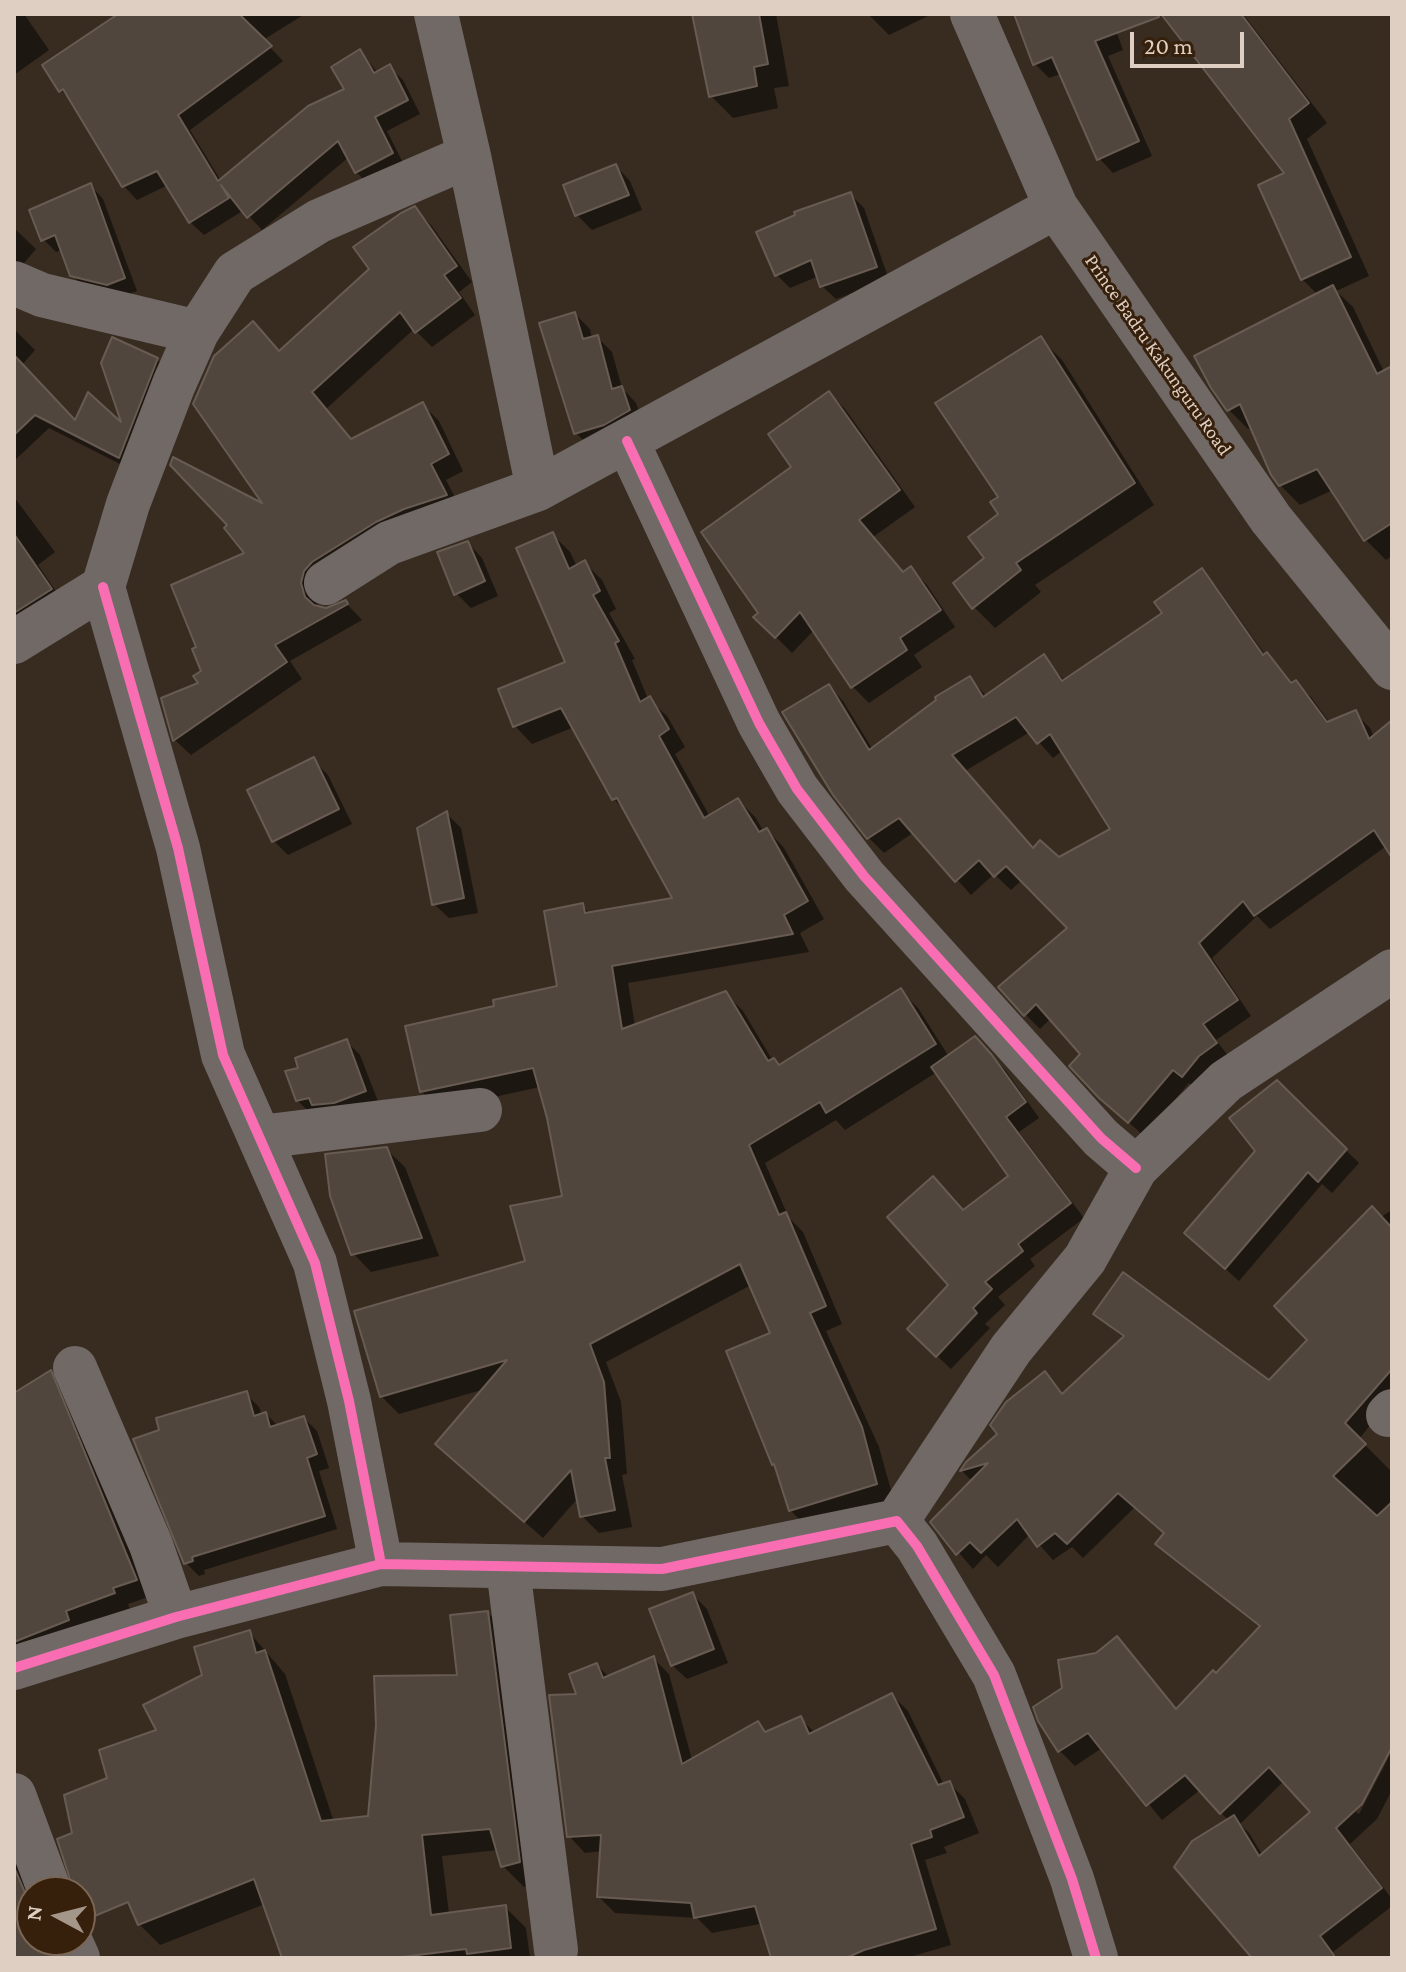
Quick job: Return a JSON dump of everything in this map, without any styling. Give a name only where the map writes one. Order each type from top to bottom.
[{"type":"street","points":[[436,14],[469,156],[538,489]]},
{"type":"street","name":"Prince Badru Kakunguru Road","points":[[972,14],[1056,207],[1271,519],[1392,668]]},
{"type":"street","points":[[381,1564],[349,1401],[315,1263],[223,1055],[178,848],[103,587],[128,504],[197,332],[235,273],[319,221],[469,156]]},
{"type":"street","points":[[326,583],[389,543],[538,489],[1056,207]]},
{"type":"street","points":[[14,283],[42,295],[197,332]]},
{"type":"street","points":[[627,441],[759,723],[797,789],[864,876],[1101,1138],[1136,1168]]},
{"type":"street","points":[[14,642],[103,587]]},
{"type":"street","points":[[14,1668],[176,1617],[381,1564],[662,1569],[897,1521],[1011,1349],[1085,1259],[1136,1168],[1226,1081],[1392,971]]},
{"type":"street","points":[[260,1137],[480,1110]]},
{"type":"street","points":[[75,1368],[145,1531],[176,1617]]},
{"type":"street","points":[[897,1521],[917,1546],[994,1675],[1066,1864],[1096,1958]]},
{"type":"street","points":[[508,1568],[556,1950]]},
{"type":"street","points":[[14,1795],[44,1876]]},
{"type":"building","points":[[118,14],[239,14],[272,46],[178,115],[218,181],[308,106],[344,89],[331,67],[360,49],[374,73],[390,64],[408,100],[375,117],[393,153],[355,173],[338,141],[247,218],[221,185],[229,198],[189,223],[157,171],[122,187],[63,89],[59,92],[42,65]]},
{"type":"building","points":[[692,14],[759,14],[768,64],[754,67],[757,86],[709,97]]},
{"type":"building","points":[[1014,14],[1158,14],[1159,17],[1095,41],[1139,141],[1097,160],[1052,57],[1033,65]]},
{"type":"building","points":[[1161,14],[1241,14],[1309,103],[1289,119],[1351,257],[1301,280],[1258,185],[1284,173]]},
{"type":"building","points":[[616,164],[629,195],[575,216],[563,185]]},
{"type":"building","points":[[91,183],[125,278],[107,285],[70,276],[55,235],[41,241],[29,210]]},
{"type":"building","points":[[851,192],[877,267],[820,287],[811,260],[775,276],[756,232],[795,215],[794,212]]},
{"type":"building","points":[[415,206],[457,266],[444,275],[461,298],[415,333],[400,312],[312,392],[351,439],[423,402],[449,454],[431,464],[447,495],[376,522],[312,562],[304,571],[301,583],[305,597],[314,605],[326,608],[346,600],[348,604],[275,645],[287,662],[173,741],[161,698],[198,683],[193,676],[201,671],[192,649],[196,647],[171,585],[244,553],[224,528],[227,525],[170,465],[173,457],[262,503],[193,404],[214,356],[253,321],[279,351],[369,269],[353,247]]},
{"type":"building","points":[[1333,285],[1377,374],[1392,366],[1392,523],[1364,541],[1317,469],[1279,486],[1271,475],[1240,404],[1227,411],[1194,356]]},
{"type":"building","points":[[575,312],[583,339],[598,335],[612,389],[622,386],[630,410],[604,425],[574,434],[539,323]]},
{"type":"building","points":[[1041,336],[1135,483],[1016,563],[1021,570],[972,609],[953,583],[984,558],[968,537],[998,514],[990,502],[998,497],[935,403]]},
{"type":"building","points":[[112,337],[158,358],[119,458],[35,415],[14,435],[14,355],[75,420],[88,392],[121,422],[101,363]]},
{"type":"building","points":[[829,391],[900,490],[859,520],[903,572],[911,566],[941,610],[900,638],[907,650],[851,688],[800,612],[775,638],[753,617],[758,613],[701,532],[791,467],[768,434]]},
{"type":"building","points":[[553,532],[569,569],[585,560],[600,591],[593,595],[619,641],[615,643],[640,702],[650,696],[669,729],[659,736],[704,818],[738,798],[759,832],[767,828],[808,901],[784,915],[793,934],[612,966],[622,1029],[726,991],[768,1061],[774,1058],[779,1065],[901,988],[936,1044],[826,1113],[820,1102],[749,1145],[779,1215],[786,1212],[826,1306],[810,1313],[862,1427],[877,1484],[789,1511],[774,1464],[726,1351],[770,1333],[740,1264],[590,1344],[604,1382],[610,1458],[605,1458],[615,1510],[580,1517],[571,1470],[524,1522],[435,1444],[507,1360],[380,1397],[354,1311],[525,1261],[510,1206],[562,1196],[547,1118],[533,1068],[420,1092],[405,1026],[494,1006],[493,1000],[557,986],[544,911],[583,903],[585,913],[672,898],[617,798],[612,800],[561,708],[513,727],[498,689],[565,662],[516,548]]},
{"type":"building","points":[[14,534],[52,589],[14,613]]},
{"type":"building","points":[[468,541],[485,581],[454,595],[437,552]]},
{"type":"building","points":[[1202,568],[1263,655],[1267,652],[1291,683],[1296,680],[1327,722],[1356,710],[1369,739],[1392,720],[1392,858],[1374,830],[1254,916],[1243,901],[1199,943],[1238,1000],[1203,1024],[1217,1043],[1199,1056],[1182,1077],[1173,1070],[1128,1123],[1069,1066],[1080,1054],[1036,1004],[1024,1016],[998,987],[1067,928],[1006,866],[994,877],[979,860],[955,882],[899,818],[867,839],[833,795],[782,712],[829,684],[869,750],[936,700],[935,697],[970,676],[983,697],[1044,654],[1062,681],[1162,613],[1154,602]],"holes":[[[1016,717],[1037,744],[1050,734],[1110,829],[1059,857],[1040,840],[1033,848],[952,755]]]},
{"type":"building","points":[[314,757],[339,809],[272,842],[247,790]]},
{"type":"building","points":[[447,811],[464,898],[432,905],[417,828]]},
{"type":"building","points":[[975,1036],[1026,1102],[1006,1117],[1071,1203],[1018,1244],[1023,1251],[985,1282],[992,1289],[973,1308],[977,1313],[936,1357],[907,1329],[948,1285],[887,1217],[933,1176],[963,1210],[1008,1176],[931,1067]]},
{"type":"building","points":[[347,1039],[366,1091],[334,1103],[312,1105],[309,1098],[296,1101],[285,1071],[298,1068],[295,1058]]},
{"type":"building","points":[[1277,1080],[1347,1149],[1318,1182],[1308,1172],[1225,1269],[1184,1233],[1255,1151],[1229,1118]]},
{"type":"building","points":[[387,1147],[422,1238],[351,1255],[330,1196],[325,1154]]},
{"type":"building","points":[[1372,1206],[1392,1228],[1392,1369],[1345,1423],[1366,1444],[1333,1476],[1377,1516],[1392,1502],[1392,1747],[1362,1804],[1336,1828],[1382,1888],[1320,1936],[1336,1958],[1252,1958],[1174,1867],[1192,1841],[1234,1815],[1259,1856],[1310,1812],[1269,1767],[1220,1814],[1185,1775],[1146,1806],[1088,1733],[1058,1752],[1038,1721],[1033,1707],[1062,1688],[1058,1660],[1096,1653],[1117,1636],[1176,1709],[1213,1670],[1216,1673],[1260,1626],[1155,1544],[1164,1533],[1118,1493],[1067,1544],[1055,1533],[1037,1547],[1017,1519],[981,1553],[970,1542],[956,1555],[930,1522],[988,1463],[960,1471],[997,1434],[990,1425],[1006,1402],[1045,1371],[1062,1394],[1124,1336],[1093,1314],[1123,1272],[1269,1380],[1307,1340],[1274,1306]]},
{"type":"building","points":[[51,1370],[137,1580],[113,1588],[115,1593],[66,1611],[69,1620],[14,1642],[14,1393]]},
{"type":"building","points":[[247,1391],[254,1416],[266,1412],[270,1427],[304,1416],[317,1454],[307,1458],[325,1516],[192,1557],[193,1561],[184,1564],[133,1439],[159,1430],[156,1418]]},
{"type":"building","points":[[693,1592],[714,1649],[671,1666],[649,1609]]},
{"type":"building","points":[[488,1611],[520,1862],[501,1867],[490,1829],[422,1835],[431,1915],[506,1905],[511,1948],[467,1954],[466,1949],[394,1958],[282,1958],[254,1879],[138,1925],[128,1902],[96,1915],[96,1876],[69,1876],[57,1839],[72,1833],[64,1795],[107,1778],[99,1750],[156,1730],[143,1705],[202,1675],[194,1647],[250,1630],[256,1653],[265,1650],[321,1821],[368,1816],[376,1725],[374,1676],[457,1675],[450,1615]]},
{"type":"building","points":[[654,1656],[682,1764],[758,1721],[765,1732],[801,1716],[809,1734],[892,1693],[938,1785],[950,1781],[964,1817],[930,1830],[932,1837],[911,1844],[936,1929],[846,1958],[771,1958],[755,1906],[694,1918],[691,1903],[597,1897],[601,1835],[567,1837],[549,1695],[576,1694],[569,1674],[597,1663],[603,1678]]},
{"type":"building","points":[[14,1867],[18,1876],[16,1956],[51,1958],[14,1958]]},
{"type":"cycle path","points":[[627,441],[759,723],[797,789],[864,876],[1101,1138],[1136,1168]]},
{"type":"cycle path","points":[[103,587],[178,848],[223,1055],[315,1263],[349,1401],[381,1564]]},
{"type":"cycle path","points":[[14,1668],[176,1617],[381,1564],[662,1569],[897,1521],[917,1546],[994,1675],[1072,1879],[1096,1958]]}]
